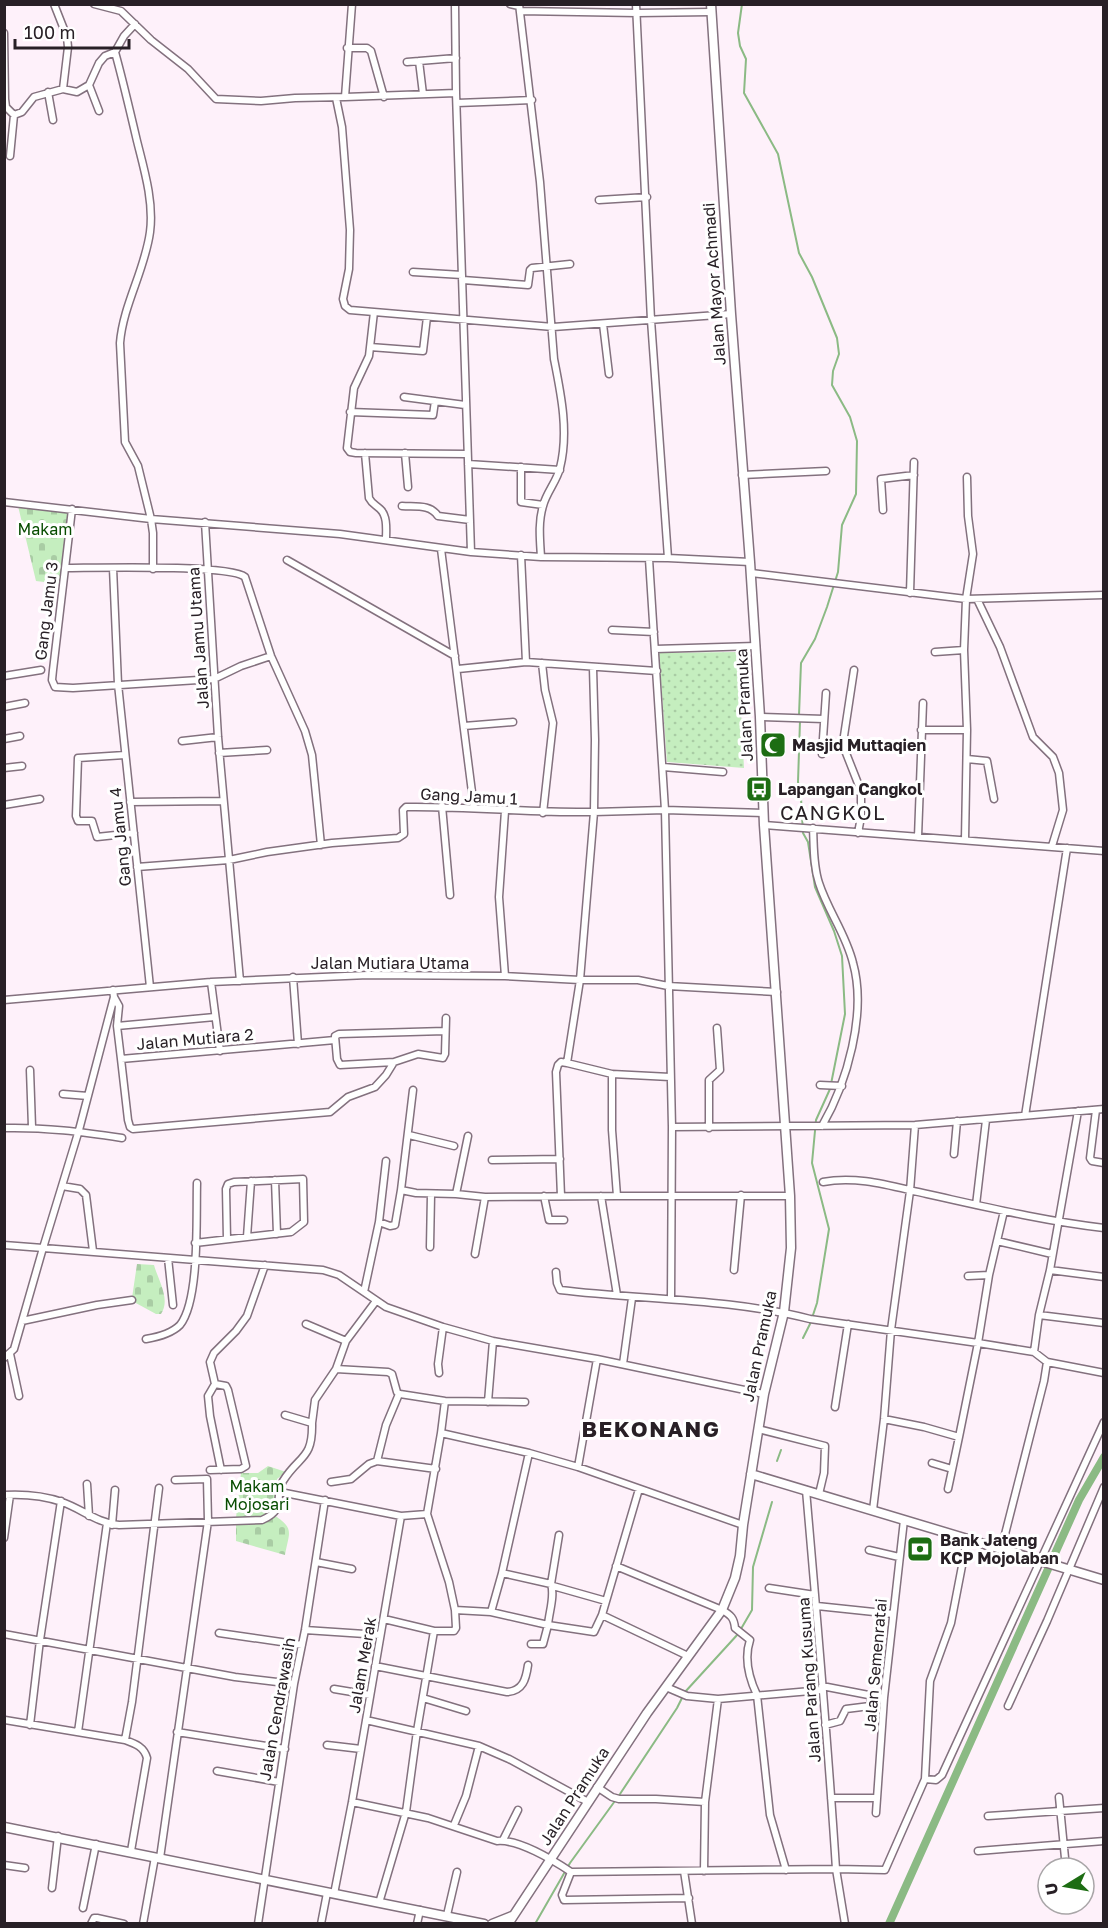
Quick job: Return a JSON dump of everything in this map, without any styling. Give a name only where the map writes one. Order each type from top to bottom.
[{"type":"main road","name":"Jalan Mayor Achmadi","points":[[711,8],[742,475],[750,562]]},
{"type":"main road","name":"Jalan Pramuka","points":[[510,1920],[553,1861],[597,1787],[722,1610],[735,1578],[740,1556],[764,1394],[784,1312],[791,1248],[790,1196],[764,825],[750,562]]},
{"type":"main road","points":[[751,1474],[1104,1580]]},
{"type":"main road","points":[[4,1827],[484,1923]]},
{"type":"main road","points":[[492,1923],[510,1920]]},
{"type":"street","points":[[54,4],[67,37],[63,89]]},
{"type":"street","points":[[94,4],[121,12],[151,40],[188,69],[216,99],[261,101],[456,93]]},
{"type":"street","points":[[345,98],[352,4]]},
{"type":"street","points":[[455,4],[466,454],[471,552]]},
{"type":"street","points":[[510,4],[519,7],[637,13],[711,8]]},
{"type":"street","points":[[636,4],[651,320],[668,558]]},
{"type":"street","points":[[519,7],[532,100],[548,266],[554,358],[562,397],[563,416],[560,470],[543,505],[541,516],[541,556]]},
{"type":"street","points":[[14,115],[22,112],[34,97],[63,89],[76,92],[89,85],[99,63],[105,56],[115,52],[124,36],[135,24]]},
{"type":"street","points":[[4,33],[6,107],[14,115]]},
{"type":"street","points":[[347,48],[366,48],[371,51],[384,96]]},
{"type":"street","points":[[115,52],[146,175],[149,204],[150,231],[138,279],[121,329],[120,343],[125,442],[138,466],[151,519],[153,569]]},
{"type":"street","points":[[407,62],[456,58]]},
{"type":"street","points":[[419,61],[423,94]]},
{"type":"street","points":[[89,85],[99,111]]},
{"type":"street","points":[[48,92],[53,120]]},
{"type":"street","points":[[336,98],[342,127],[350,230],[349,269],[343,299],[345,306],[350,310],[553,327],[731,315]]},
{"type":"street","points":[[457,103],[532,100]]},
{"type":"street","points":[[10,156],[14,115]]},
{"type":"street","points":[[599,200],[646,198]]},
{"type":"street","points":[[413,272],[528,285],[531,268],[570,264]]},
{"type":"street","points":[[374,312],[365,369],[354,388],[347,448],[350,452],[365,453],[466,454]]},
{"type":"street","points":[[370,347],[423,351],[427,317]]},
{"type":"street","points":[[603,324],[609,374]]},
{"type":"street","points":[[404,397],[465,405]]},
{"type":"street","points":[[350,412],[433,416],[435,401]]},
{"type":"street","points":[[365,453],[369,498],[384,514],[386,540]]},
{"type":"street","points":[[405,453],[408,487]]},
{"type":"street","points":[[910,593],[914,462]]},
{"type":"street","points":[[468,464],[560,470]]},
{"type":"street","points":[[521,467],[521,502],[543,505]]},
{"type":"street","points":[[742,475],[826,471]]},
{"type":"street","points":[[882,510],[881,479],[914,475]]},
{"type":"street","points":[[965,840],[967,730],[964,650],[966,599],[973,554],[968,516],[967,477]]},
{"type":"street","points":[[4,502],[72,508],[151,519],[205,522],[386,540],[471,552],[750,562]]},
{"type":"street","points":[[402,506],[428,507],[433,509],[438,516],[470,520]]},
{"type":"street","name":"Gang Jamu 3","points":[[72,508],[52,680],[55,687],[61,688],[118,684]]},
{"type":"street","name":"Jalan Jamu Utama","points":[[205,522],[219,753],[240,981]]},
{"type":"street","points":[[441,549],[474,808]]},
{"type":"street","points":[[521,555],[526,662]]},
{"type":"street","points":[[649,559],[665,810],[672,1127],[671,1299]]},
{"type":"street","points":[[287,560],[455,656]]},
{"type":"street","points":[[65,568],[207,569],[236,572],[245,577],[271,656],[305,730],[312,756],[321,845]]},
{"type":"street","name":"Gang Jamu 4","points":[[113,568],[118,684],[150,987]]},
{"type":"street","points":[[751,573],[966,599],[1104,595]]},
{"type":"street","points":[[977,599],[1000,647],[1033,737],[1053,757],[1059,773],[1063,810],[1052,846]]},
{"type":"street","points":[[612,630],[654,632]]},
{"type":"street","points":[[655,649],[756,646]]},
{"type":"street","points":[[935,652],[964,650]]},
{"type":"street","points":[[118,684],[214,680],[241,666],[271,656]]},
{"type":"street","points":[[458,669],[526,662],[657,671]]},
{"type":"street","points":[[542,663],[545,690],[553,723],[543,813]]},
{"type":"street","points":[[567,1063],[580,980],[594,812],[593,668]]},
{"type":"street","points":[[4,676],[41,670]]},
{"type":"street","points":[[854,670],[844,748],[861,791],[861,817],[858,832]]},
{"type":"street","points":[[822,754],[826,693]]},
{"type":"street","points":[[4,707],[25,703]]},
{"type":"street","points":[[918,837],[922,703]]},
{"type":"street","points":[[760,717],[824,719]]},
{"type":"street","points":[[464,726],[513,722]]},
{"type":"street","points":[[921,730],[967,730]]},
{"type":"street","points":[[4,739],[20,736]]},
{"type":"street","points":[[182,741],[218,737]]},
{"type":"street","points":[[219,753],[267,750]]},
{"type":"street","points":[[125,755],[78,758],[76,816],[78,821],[92,821],[97,837],[134,833]]},
{"type":"street","points":[[967,759],[987,761],[994,799]]},
{"type":"street","points":[[4,768],[22,765]]},
{"type":"street","points":[[663,767],[723,772]]},
{"type":"street","points":[[833,793],[861,791]]},
{"type":"street","points":[[4,805],[40,799]]},
{"type":"street","points":[[130,802],[223,801]]},
{"type":"street","points":[[442,806],[450,895]]},
{"type":"street","name":"Gang Jamu 1","points":[[137,867],[229,860],[267,852],[398,838],[404,834],[403,807],[442,806],[543,813],[665,810],[764,813]]},
{"type":"street","points":[[505,811],[499,897],[505,976]]},
{"type":"street","points":[[764,825],[1104,851]]},
{"type":"street","points":[[813,828],[818,881],[853,961],[858,986],[856,1021],[842,1086],[835,1104],[818,1126]]},
{"type":"street","points":[[1025,1116],[1066,848]]},
{"type":"street","name":"Jalan Mutiara Utama","points":[[4,1000],[114,994],[150,987],[211,982],[368,975],[638,980],[668,986],[777,992]]},
{"type":"street","points":[[293,977],[298,1044]]},
{"type":"street","points":[[211,982],[220,1051]]},
{"type":"street","points":[[19,1396],[7,1356],[14,1349],[79,1130],[114,994]]},
{"type":"street","name":"Jalan Mutiara 2","points":[[114,994],[119,1006],[117,1026],[121,1059],[335,1040],[339,1034],[445,1031]]},
{"type":"street","points":[[117,1026],[215,1017]]},
{"type":"street","points":[[335,1040],[340,1065],[394,1062],[418,1054],[443,1058],[446,1018]]},
{"type":"street","points":[[709,1128],[709,1080],[720,1070],[717,1028]]},
{"type":"street","points":[[121,1059],[128,1120],[133,1129],[330,1112],[348,1097],[375,1087],[394,1062]]},
{"type":"street","points":[[561,1196],[556,1072],[558,1065],[561,1062],[612,1074],[670,1077]]},
{"type":"street","points":[[30,1070],[32,1127]]},
{"type":"street","points":[[612,1074],[612,1130],[617,1196]]},
{"type":"street","points":[[820,1085],[842,1086]]},
{"type":"street","points":[[379,1222],[390,1226],[395,1225],[409,1135],[413,1090]]},
{"type":"street","points":[[63,1094],[87,1096]]},
{"type":"street","points":[[672,1127],[915,1125],[1104,1109]]},
{"type":"street","points":[[1095,1110],[1090,1158],[1092,1161],[1104,1163]]},
{"type":"street","points":[[1034,1352],[1078,1111]]},
{"type":"street","points":[[976,1205],[986,1120]]},
{"type":"street","points":[[954,1154],[957,1121]]},
{"type":"street","points":[[873,1510],[884,1419],[891,1330],[910,1191],[915,1125]]},
{"type":"street","points":[[4,1128],[79,1130],[122,1138]]},
{"type":"street","points":[[409,1135],[453,1146]]},
{"type":"street","points":[[456,1194],[468,1136]]},
{"type":"street","points":[[492,1160],[560,1159]]},
{"type":"street","points":[[364,1292],[379,1222],[386,1161]]},
{"type":"street","points":[[195,1243],[291,1232],[304,1221],[304,1182],[301,1178],[228,1184],[226,1189],[227,1239]]},
{"type":"street","points":[[276,1180],[277,1234]]},
{"type":"street","points":[[823,1182],[838,1180],[868,1182],[1058,1223],[1104,1228]]},
{"type":"street","points":[[248,1237],[251,1181]]},
{"type":"street","points":[[146,1339],[168,1333],[178,1327],[186,1316],[190,1303],[195,1259],[197,1184]]},
{"type":"street","points":[[62,1186],[80,1190],[86,1195],[93,1251]]},
{"type":"street","points":[[401,1190],[431,1195],[456,1194],[486,1197],[790,1196]]},
{"type":"street","points":[[430,1247],[431,1195]]},
{"type":"street","points":[[734,1270],[741,1195]]},
{"type":"street","points":[[544,1196],[549,1220],[564,1220]]},
{"type":"street","points":[[601,1196],[617,1295]]},
{"type":"street","points":[[475,1254],[486,1197]]},
{"type":"street","points":[[948,1489],[978,1343],[989,1275],[1004,1211]]},
{"type":"street","points":[[997,1240],[1052,1254]]},
{"type":"street","points":[[4,1245],[323,1270],[339,1275],[386,1307],[443,1328],[493,1341],[623,1364],[764,1394]]},
{"type":"street","points":[[168,1258],[173,1305]]},
{"type":"street","points":[[221,1470],[210,1416],[208,1396],[215,1384],[210,1362],[214,1353],[247,1316],[265,1265]]},
{"type":"street","points":[[1050,1270],[1104,1277]]},
{"type":"street","points":[[556,1272],[560,1290],[632,1298],[727,1304],[784,1312],[810,1319],[1034,1352],[1047,1362],[1104,1373]]},
{"type":"street","points":[[968,1275],[989,1275]]},
{"type":"street","points":[[623,1364],[632,1298]]},
{"type":"street","points":[[22,1321],[132,1300]]},
{"type":"street","points":[[4,1538],[7,1495],[61,1501],[110,1524],[262,1520],[272,1516],[279,1503],[280,1485],[310,1449],[315,1400],[336,1369],[346,1341],[376,1301]]},
{"type":"street","points":[[1039,1315],[1104,1323]]},
{"type":"street","points":[[306,1324],[346,1341]]},
{"type":"street","points":[[835,1407],[848,1324]]},
{"type":"street","points":[[439,1373],[443,1328]]},
{"type":"street","points":[[489,1402],[493,1341]]},
{"type":"street","points":[[578,1467],[597,1359]]},
{"type":"street","points":[[1000,1550],[1047,1362]]},
{"type":"street","points":[[336,1369],[392,1374],[399,1394],[386,1425],[377,1461]]},
{"type":"street","points":[[210,1470],[241,1469],[246,1466],[228,1390],[226,1386],[215,1384]]},
{"type":"street","points":[[399,1394],[445,1401],[525,1402]]},
{"type":"street","points":[[384,1619],[434,1631],[454,1631],[456,1628],[449,1582],[427,1514],[436,1469],[445,1401]]},
{"type":"street","points":[[285,1415],[312,1423]]},
{"type":"street","points":[[884,1419],[959,1437]]},
{"type":"street","points":[[925,1779],[936,1780],[942,1775],[1042,1563],[1104,1422]]},
{"type":"street","points":[[758,1429],[825,1446],[824,1473],[819,1494]]},
{"type":"street","points":[[441,1433],[578,1467],[743,1524]]},
{"type":"street","points":[[491,1612],[529,1453]]},
{"type":"street","points":[[331,1482],[351,1479],[369,1464],[377,1461],[436,1469]]},
{"type":"street","points":[[932,1463],[952,1469]]},
{"type":"street","points":[[143,1923],[157,1857],[208,1521],[207,1479],[176,1480]]},
{"type":"street","points":[[87,1484],[89,1516]]},
{"type":"street","points":[[1008,1706],[1104,1487]]},
{"type":"street","points":[[125,1740],[159,1488]]},
{"type":"street","points":[[455,1610],[491,1612],[592,1632],[602,1615],[639,1489]]},
{"type":"street","points":[[78,1732],[88,1649],[116,1490]]},
{"type":"street","name":"Jalan Parang Kusuma","points":[[806,1490],[817,1606],[836,1869],[845,1923]]},
{"type":"street","points":[[280,1492],[401,1516],[427,1514]]},
{"type":"street","name":"Jalan Cendrawasih","points":[[258,1923],[263,1878],[325,1500]]},
{"type":"street","points":[[30,1725],[61,1501]]},
{"type":"street","name":"Jalam Merak","points":[[321,1923],[352,1802],[401,1516]]},
{"type":"street","name":"Jalan Semenratai","points":[[876,1813],[884,1698],[904,1520]]},
{"type":"street","points":[[531,1644],[543,1644],[548,1625],[559,1535]]},
{"type":"street","points":[[352,1802],[406,1812],[454,1825],[497,1841],[503,1840],[553,1861],[570,1871],[885,1870],[925,1779],[930,1681],[951,1623],[967,1540]]},
{"type":"street","points":[[869,1550],[899,1557]]},
{"type":"street","points":[[316,1562],[352,1569]]},
{"type":"street","points":[[616,1566],[722,1610],[732,1616],[735,1628],[750,1640],[747,1648],[749,1671],[751,1682],[758,1695],[770,1815],[778,1849],[786,1870]]},
{"type":"street","points":[[502,1573],[606,1601]]},
{"type":"street","points":[[769,1588],[815,1595]]},
{"type":"street","points":[[817,1606],[893,1614]]},
{"type":"street","points":[[602,1615],[688,1656]]},
{"type":"street","points":[[305,1630],[380,1635]]},
{"type":"street","points":[[379,1903],[406,1812],[434,1631]]},
{"type":"street","points":[[219,1633],[302,1645]]},
{"type":"street","points":[[4,1634],[187,1668],[294,1684]]},
{"type":"street","points":[[375,1666],[512,1692],[522,1686],[526,1679],[528,1665]]},
{"type":"street","points":[[666,1687],[687,1696],[718,1699],[822,1688],[884,1698]]},
{"type":"street","points":[[334,1689],[370,1695]]},
{"type":"street","points":[[825,1725],[840,1721],[846,1709],[870,1706],[872,1697]]},
{"type":"street","points":[[423,1698],[466,1711]]},
{"type":"street","points":[[705,1870],[705,1802],[718,1699]]},
{"type":"street","points":[[5,1720],[125,1740],[140,1746],[145,1751],[147,1758],[131,1851]]},
{"type":"street","points":[[366,1720],[479,1746],[509,1759],[588,1802]]},
{"type":"street","points":[[177,1732],[285,1749]]},
{"type":"street","points":[[327,1744],[361,1749]]},
{"type":"street","points":[[454,1825],[466,1796],[479,1746]]},
{"type":"street","points":[[217,1771],[279,1782]]},
{"type":"street","points":[[597,1787],[619,1800],[657,1799],[705,1802]]},
{"type":"street","points":[[1059,1797],[1065,1856]]},
{"type":"street","points":[[831,1798],[876,1798]]},
{"type":"street","points":[[987,1816],[1104,1808]]},
{"type":"street","points":[[503,1840],[518,1810]]},
{"type":"street","points":[[52,1888],[58,1836]]},
{"type":"street","points":[[978,1851],[1104,1841]]},
{"type":"street","points":[[83,1908],[96,1844]]},
{"type":"street","points":[[4,1865],[25,1868]]},
{"type":"street","points":[[570,1871],[562,1895],[564,1900],[689,1899]]},
{"type":"street","points":[[684,1871],[692,1923]]},
{"type":"street","points":[[447,1915],[457,1872]]},
{"type":"street","points":[[417,1923],[420,1910]]},
{"type":"street","points":[[91,1923],[94,1918],[97,1918],[124,1923]]},
{"type":"green space","name":"Makam","points":[[18,506],[69,510],[60,584],[36,581]]},
{"type":"green space","name":"Lapangan Cangkol","points":[[738,652],[744,768],[667,762],[659,653]]},
{"type":"green space","points":[[137,1264],[154,1265],[165,1302],[161,1314],[156,1314],[134,1302],[132,1298]]},
{"type":"green space","name":"Makam Mojosari","points":[[268,1466],[286,1472],[277,1479],[273,1507],[264,1515],[236,1518],[241,1473],[258,1473]]},
{"type":"green space","name":"Makam Mojosari","points":[[274,1515],[288,1528],[289,1536],[285,1555],[236,1541],[236,1523],[259,1524]]},
{"type":"waterway","points":[[742,4],[738,33],[740,46],[746,59],[744,93],[778,154],[799,253],[812,277],[837,338],[839,354],[833,371],[832,385],[850,417],[857,441],[856,494],[842,525],[838,572],[827,607],[815,639],[801,663],[799,715]]},
{"type":"waterway","points":[[800,721],[798,782],[803,833],[808,842],[815,887],[842,956],[845,1014],[830,1089],[816,1120],[812,1163],[829,1229],[817,1303],[803,1338]]},
{"type":"waterway","points":[[777,1461],[781,1450]]},
{"type":"waterway","points":[[889,1924],[1079,1500],[1104,1457]]},
{"type":"waterway","points":[[535,1924],[570,1863],[620,1794],[677,1708],[685,1692],[738,1634],[752,1610],[753,1567],[772,1502]]},
{"type":"place","name":"Masjid Muttaqien","points":[[773,745]]},
{"type":"place","name":"Lapangan Cangkol","points":[[759,789]]},
{"type":"place","name":"Bank Jateng KCP Mojolaban","points":[[920,1549]]},
{"type":"district","name":"CANGKOL","points":[[833,813]]},
{"type":"district","name":"BEKONANG","points":[[651,1429]]}]
